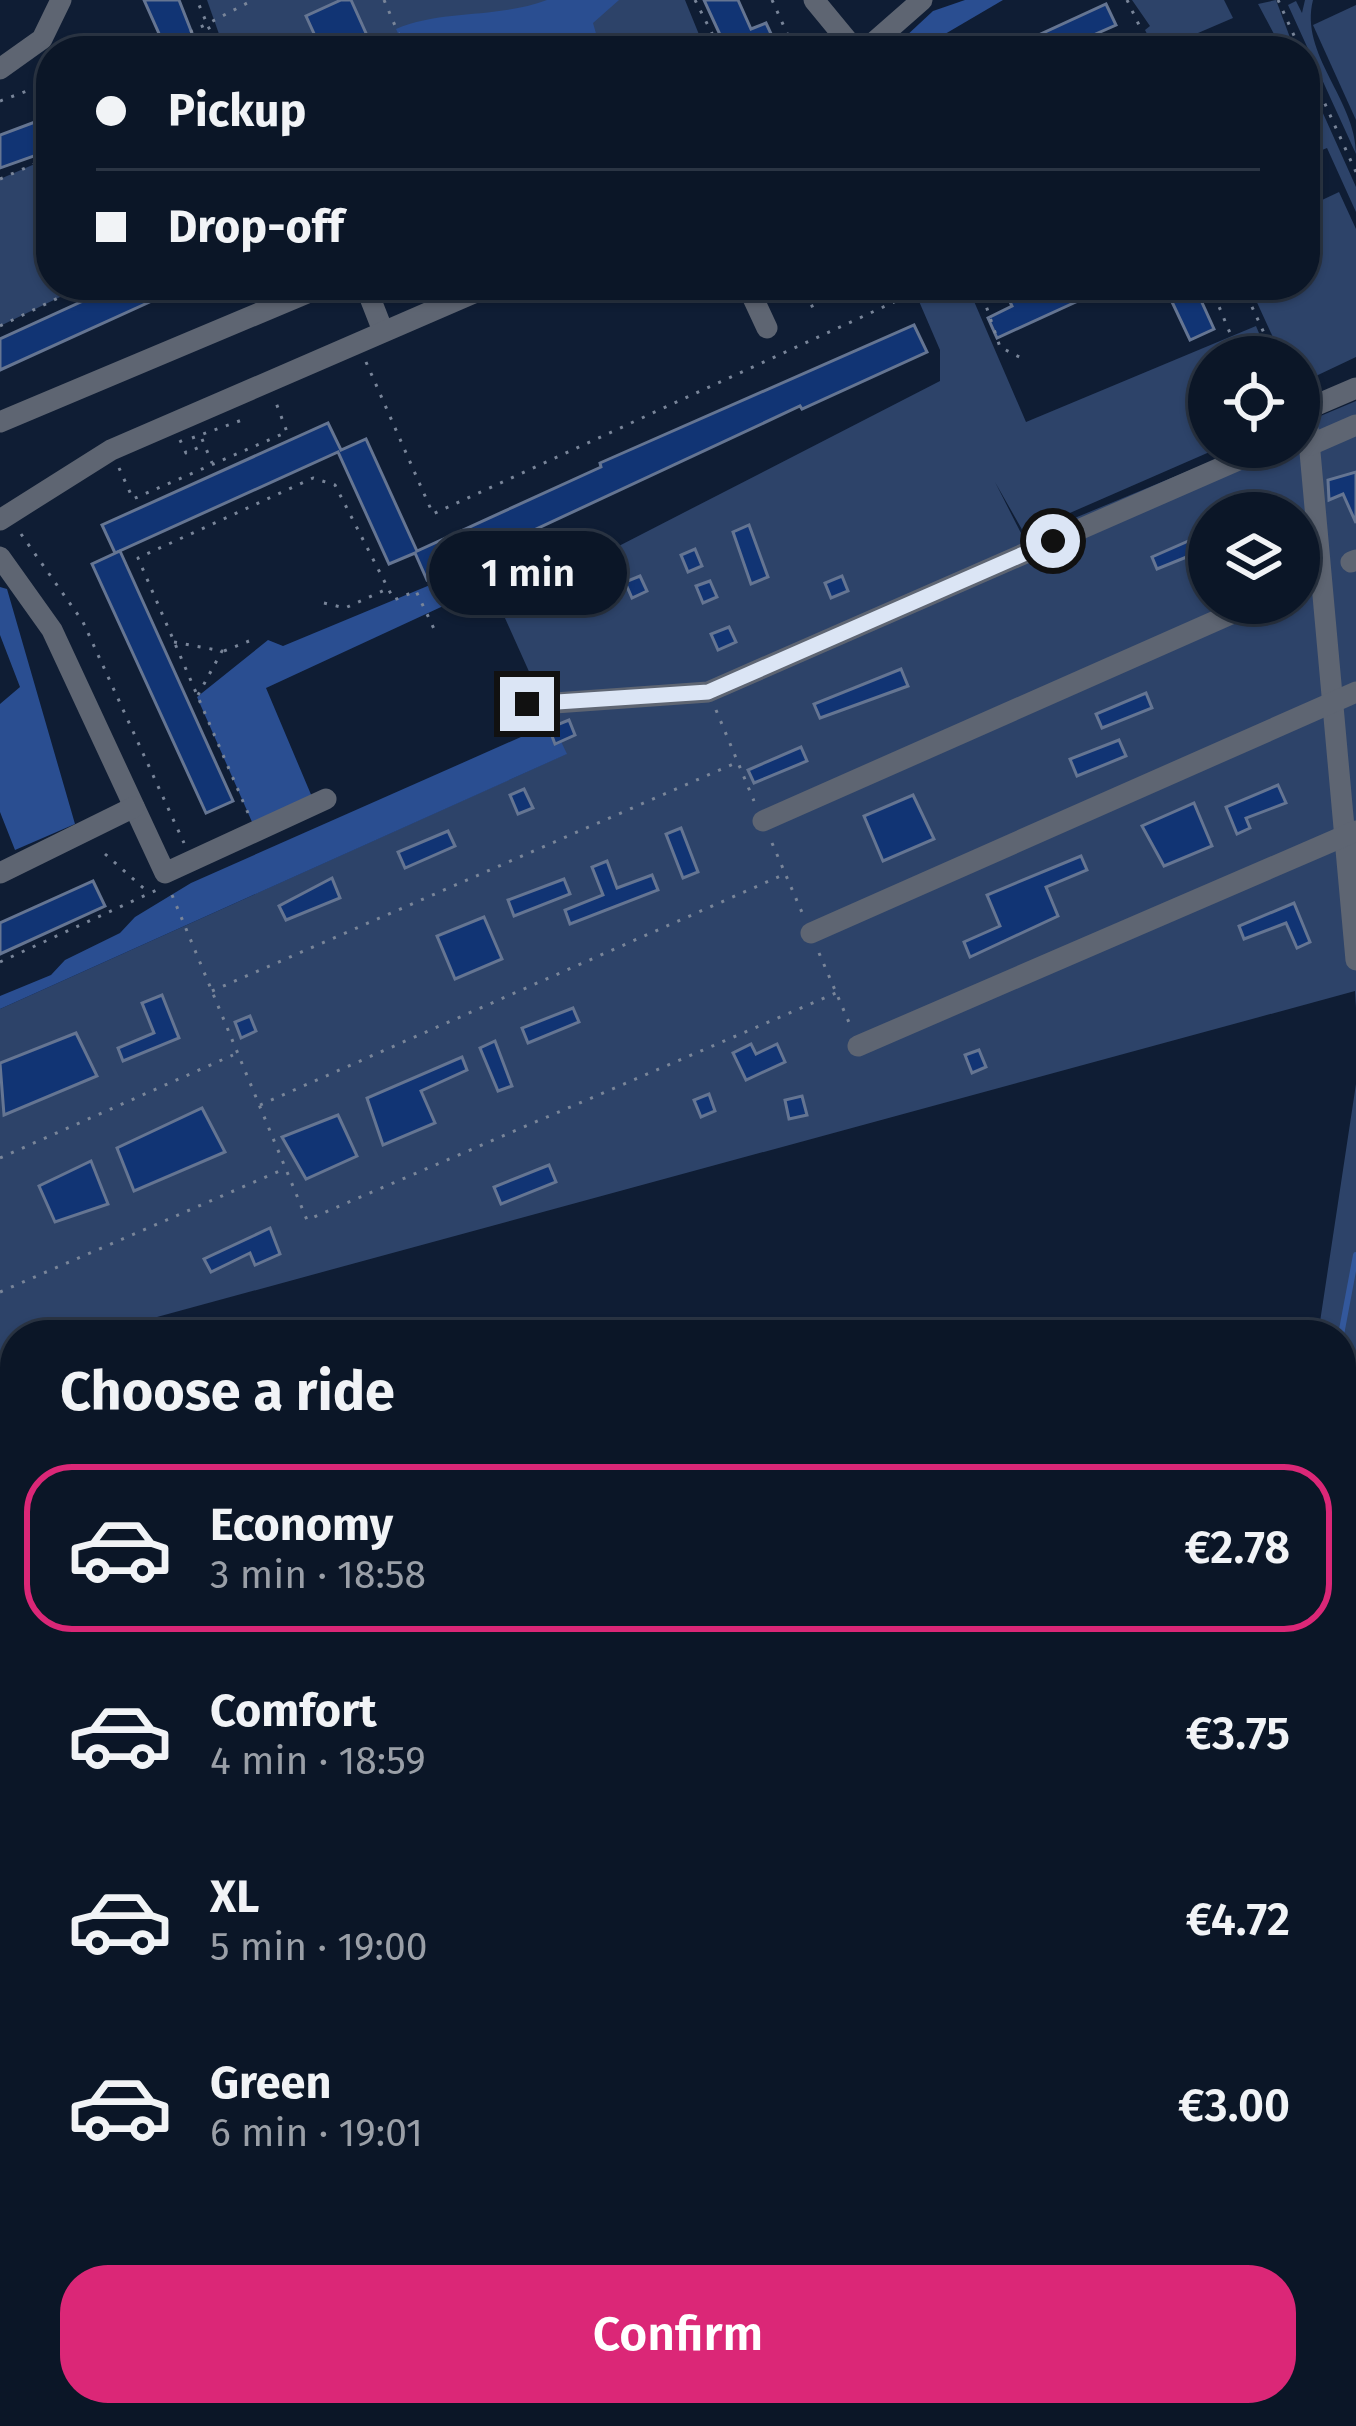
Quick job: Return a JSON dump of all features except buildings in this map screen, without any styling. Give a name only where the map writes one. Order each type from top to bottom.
[{"type":"street","points":[[43,36],[61,0]]},
{"type":"street","points":[[814,0],[846,36]]},
{"type":"street","points":[[878,36],[922,0]]},
{"type":"street","points":[[0,69],[36,43]]},
{"type":"street","points":[[0,422],[290,300]]},
{"type":"street","points":[[371,300],[383,331]]},
{"type":"street","points":[[9,526],[111,450],[456,300]]},
{"type":"street","points":[[754,300],[766,328]]},
{"type":"street","points":[[1320,403],[1356,388]]},
{"type":"street","points":[[1320,433],[1356,425]]},
{"type":"street","points":[[527,704],[708,692],[1220,468]]},
{"type":"street","points":[[0,557],[52,630],[167,879],[193,860],[326,800]]},
{"type":"street","points":[[763,820],[1208,624]]},
{"type":"street","points":[[1315,624],[1349,834],[1356,960]]},
{"type":"street","points":[[811,933],[1356,692]]},
{"type":"street","points":[[0,873],[134,807]]},
{"type":"street","points":[[858,1046],[1349,834]]},
{"type":"path","points":[[197,0],[213,36]]},
{"type":"path","points":[[190,32],[253,0]]},
{"type":"path","points":[[384,0],[400,36]]},
{"type":"path","points":[[694,0],[713,36]]},
{"type":"path","points":[[772,0],[788,36]]},
{"type":"path","points":[[1127,0],[1139,25],[1137,36]]},
{"type":"path","points":[[1278,0],[1294,36]]},
{"type":"path","points":[[0,100],[36,87]]},
{"type":"path","points":[[1320,93],[1356,172]]},
{"type":"path","points":[[0,179],[36,163]]},
{"type":"path","points":[[0,326],[54,300]]},
{"type":"path","points":[[374,307],[390,300]]},
{"type":"path","points":[[809,300],[813,308]]},
{"type":"path","points":[[365,360],[433,514],[899,300]]},
{"type":"path","points":[[984,300],[1000,347],[1025,360]]},
{"type":"path","points":[[1216,300],[1231,336]]},
{"type":"path","points":[[1249,300],[1265,336]]},
{"type":"path","points":[[111,450],[134,500],[287,432],[274,397]]},
{"type":"path","points":[[213,465],[201,437],[242,420]]},
{"type":"path","points":[[180,440],[186,454],[204,445]]},
{"type":"path","points":[[256,831],[138,558],[313,478],[335,485],[394,600],[416,591],[436,634]]},
{"type":"path","points":[[9,526],[83,622],[193,860]]},
{"type":"path","points":[[324,603],[345,608],[388,589]]},
{"type":"path","points":[[174,642],[222,651],[249,641]]},
{"type":"path","points":[[197,697],[222,651]]},
{"type":"path","points":[[708,692],[858,1046]]},
{"type":"path","points":[[208,993],[738,762]]},
{"type":"path","points":[[105,854],[149,894]]},
{"type":"path","points":[[257,1106],[785,874]]},
{"type":"path","points":[[0,962],[149,894],[167,879],[208,993],[307,1220],[836,993]]},
{"type":"path","points":[[0,1157],[234,1054]]},
{"type":"path","points":[[0,1292],[284,1169]]},
{"type":"shaded area","points":[[207,0],[685,0],[700,36],[220,36]]},
{"type":"shaded area","points":[[547,0],[619,0],[593,23],[597,36],[399,36],[396,29],[432,19]]},
{"type":"shaded area","points":[[965,0],[1003,0],[942,36],[906,36],[933,11]]},
{"type":"shaded area","points":[[1132,0],[1224,0],[1233,18],[1191,36],[1148,36],[1145,30],[1150,26]]},
{"type":"shaded area","points":[[1276,0],[1289,36],[1275,36],[1258,4]]},
{"type":"shaded area","points":[[1305,0],[1313,0],[1314,36],[1302,36],[1288,5],[1296,1],[1302,13]]},
{"type":"shaded area","points":[[1356,5],[1356,120],[1320,36],[1313,25]]},
{"type":"shaded area","points":[[1320,58],[1347,115],[1356,154],[1320,75]]},
{"type":"shaded area","points":[[1320,107],[1356,187],[1356,212],[1327,148],[1320,151]]},
{"type":"shaded area","points":[[36,163],[36,300],[54,300],[0,326],[0,179]]},
{"type":"shaded area","points":[[1339,192],[1356,229],[1356,357],[1320,374],[1320,336],[1272,336],[1256,300],[1320,300],[1320,201]]},
{"type":"shaded area","points":[[918,300],[973,300],[1026,422],[1188,354],[1188,461],[1024,533],[995,482],[1024,539],[1195,468],[1320,468],[1320,416],[1356,401],[1356,1008],[1355,991],[146,1320],[0,1320],[0,1009],[566,754],[500,607],[940,381],[940,350]]},
{"type":"shaded area","points":[[1256,326],[1260,336],[1232,336]]},
{"type":"shaded area","points":[[471,568],[480,589],[266,688],[315,804],[256,831],[197,697],[268,640],[283,646]]},
{"type":"shaded area","points":[[0,587],[7,589],[75,824],[15,850],[0,812],[0,704],[20,687],[0,635]]},
{"type":"shaded area","points":[[547,712],[567,754],[0,1009],[0,996],[51,975],[65,960],[120,933],[135,917],[191,883],[539,729],[535,716]]},
{"type":"shaded area","points":[[1356,1084],[1356,1320],[1320,1320]]},
{"type":"waterway","points":[[1344,1320],[1356,1255]]},
{"type":"route","points":[[527,704],[708,692],[1053,541]]}]
